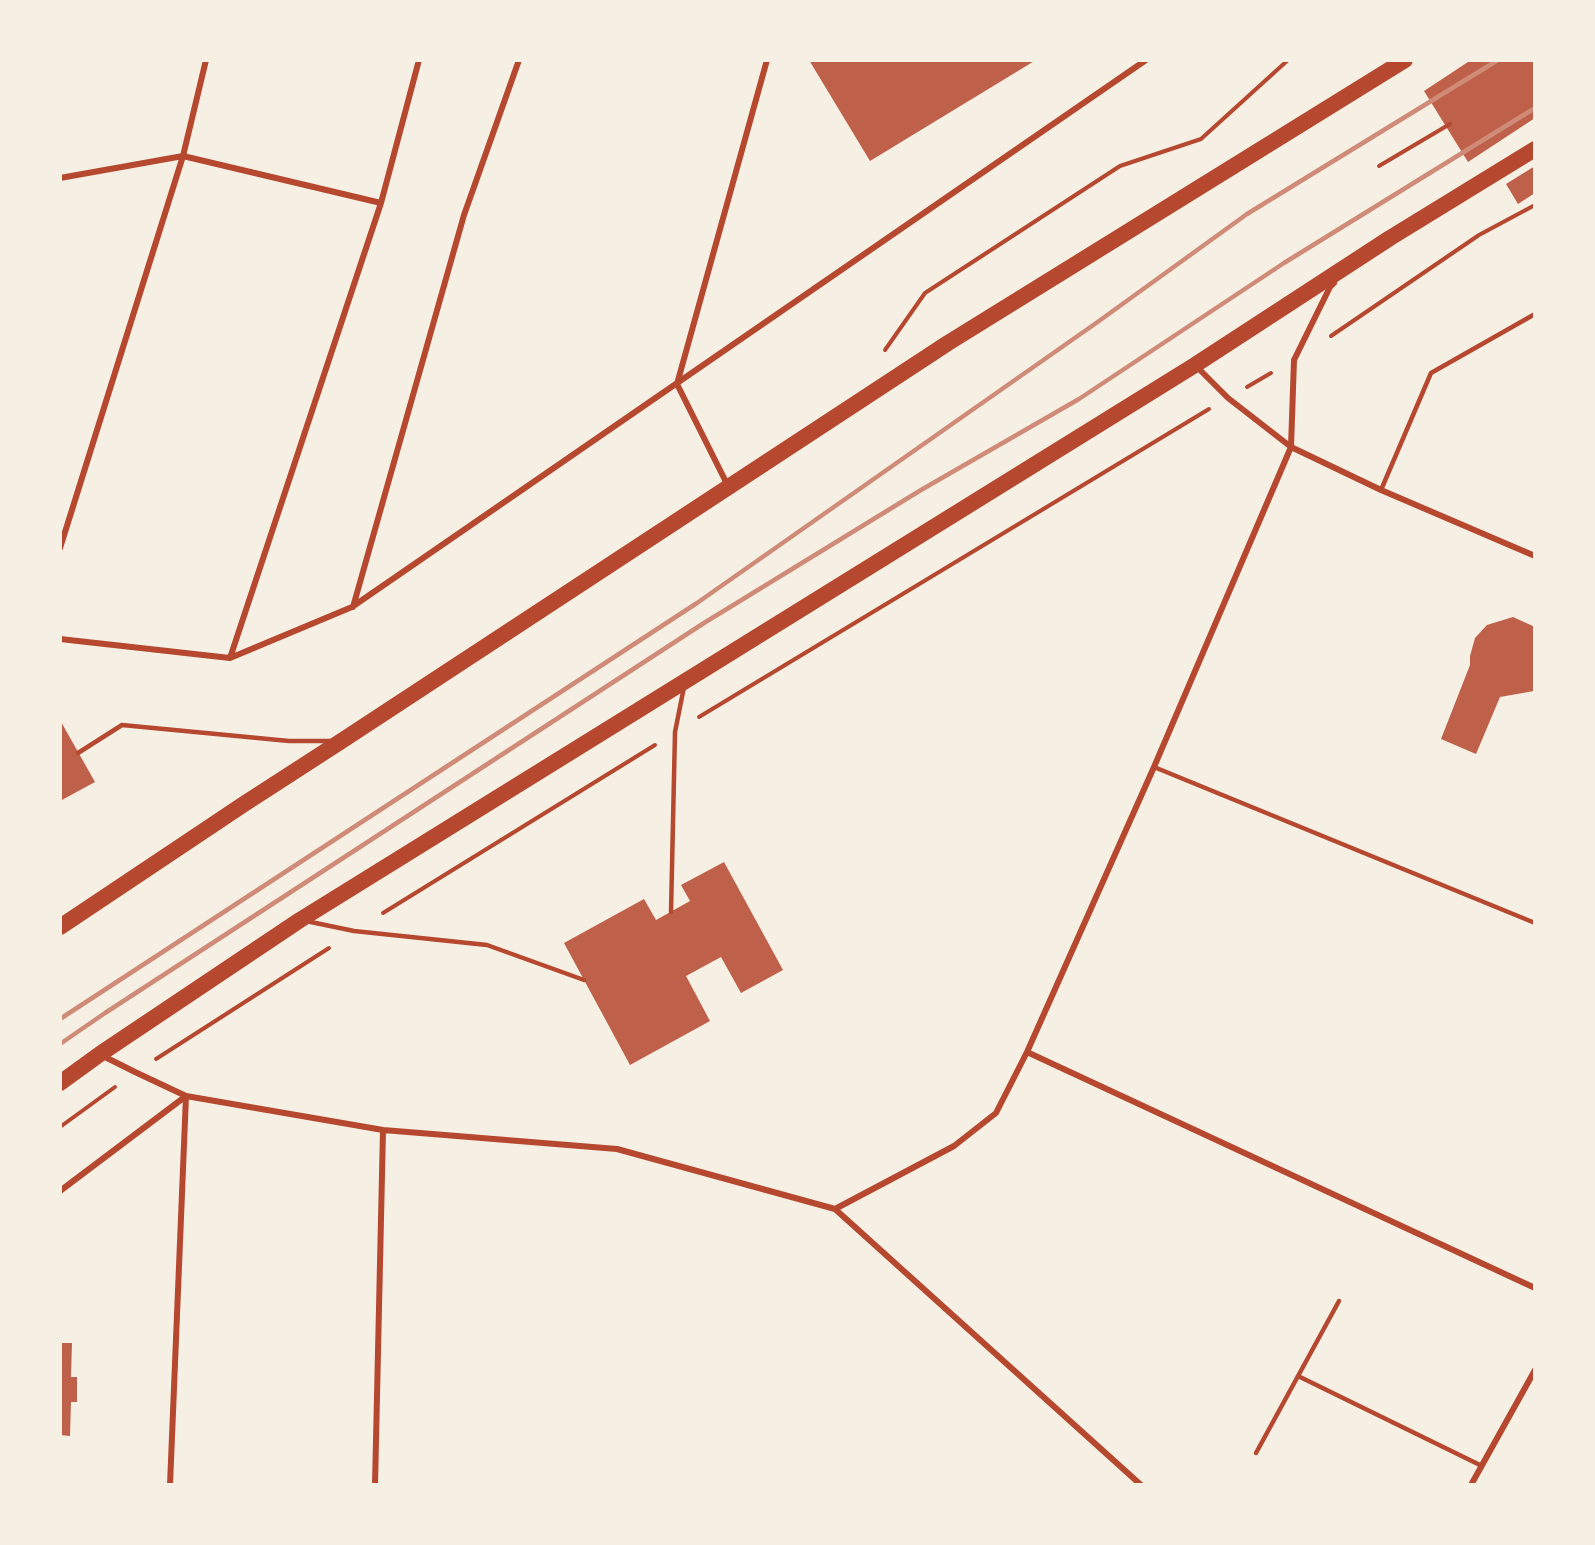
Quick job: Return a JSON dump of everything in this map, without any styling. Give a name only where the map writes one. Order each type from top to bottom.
[{"type":"highway","points":[[60,927],[234,810],[948,343],[1405,60]]},
{"type":"highway","points":[[60,1083],[300,920],[1195,364],[1390,238],[1535,149]]},
{"type":"street","points":[[60,548],[183,156],[206,60]]},
{"type":"street","points":[[230,658],[381,203],[419,60]]},
{"type":"street","points":[[352,607],[464,215],[519,60]]},
{"type":"street","points":[[728,487],[676,384],[767,60]]},
{"type":"street","points":[[60,639],[230,658],[352,607],[1146,60]]},
{"type":"street","points":[[60,178],[183,156],[381,203]]},
{"type":"street","points":[[835,1209],[954,1146],[996,1113],[1027,1052],[1154,767],[1291,447],[1294,360],[1330,286],[1390,238]]},
{"type":"street","points":[[1195,364],[1228,398],[1291,447],[1381,490],[1535,556]]},
{"type":"street","points":[[1027,1052],[1535,1288]]},
{"type":"street","points":[[100,1054],[186,1096],[383,1130],[617,1149],[835,1209],[1141,1485]]},
{"type":"street","points":[[60,1191],[186,1096]]},
{"type":"street","points":[[170,1485],[186,1096]]},
{"type":"street","points":[[375,1485],[383,1130]]},
{"type":"street","points":[[1471,1485],[1535,1370]]},
{"type":"lane","points":[[1381,490],[1431,373],[1535,314]]},
{"type":"lane","points":[[671,912],[675,732],[686,680]]},
{"type":"lane","points":[[78,753],[122,725],[289,741],[343,740]]},
{"type":"lane","points":[[1154,767],[1535,922]]},
{"type":"lane","points":[[300,920],[354,932],[487,945],[584,980]]},
{"type":"lane","points":[[1256,1453],[1339,1301]]},
{"type":"lane","points":[[1298,1376],[1482,1466]]},
{"type":"path","points":[[884,352],[925,293],[1120,166],[1201,139],[1288,60]]},
{"type":"path","points":[[1379,166],[1450,124]]},
{"type":"path","points":[[60,1127],[135,1072],[354,932],[675,732],[1294,360],[1479,235],[1535,205]]},
{"type":"building","points":[[809,60],[1036,60],[870,161]]},
{"type":"building","points":[[1471,60],[1535,60],[1535,118],[1468,162],[1424,91]]},
{"type":"building","points":[[1535,166],[1535,193],[1518,204],[1506,184]]},
{"type":"building","points":[[1513,617],[1535,627],[1535,690],[1500,697],[1476,754],[1441,739],[1470,665],[1475,638],[1487,625]]},
{"type":"building","points":[[60,720],[95,782],[60,801]]},
{"type":"building","points":[[724,862],[783,970],[741,993],[721,957],[686,976],[710,1021],[630,1065],[564,943],[644,899],[656,920],[690,901],[681,885]]},
{"type":"building","points":[[60,1343],[72,1343],[71,1377],[77,1377],[77,1402],[71,1402],[70,1436],[60,1435]]},
{"type":"railway","points":[[60,1019],[697,603],[1099,321],[1247,214],[1498,60]]},
{"type":"railway","points":[[60,1044],[704,623],[921,490],[1079,399],[1284,263],[1535,108]]}]
